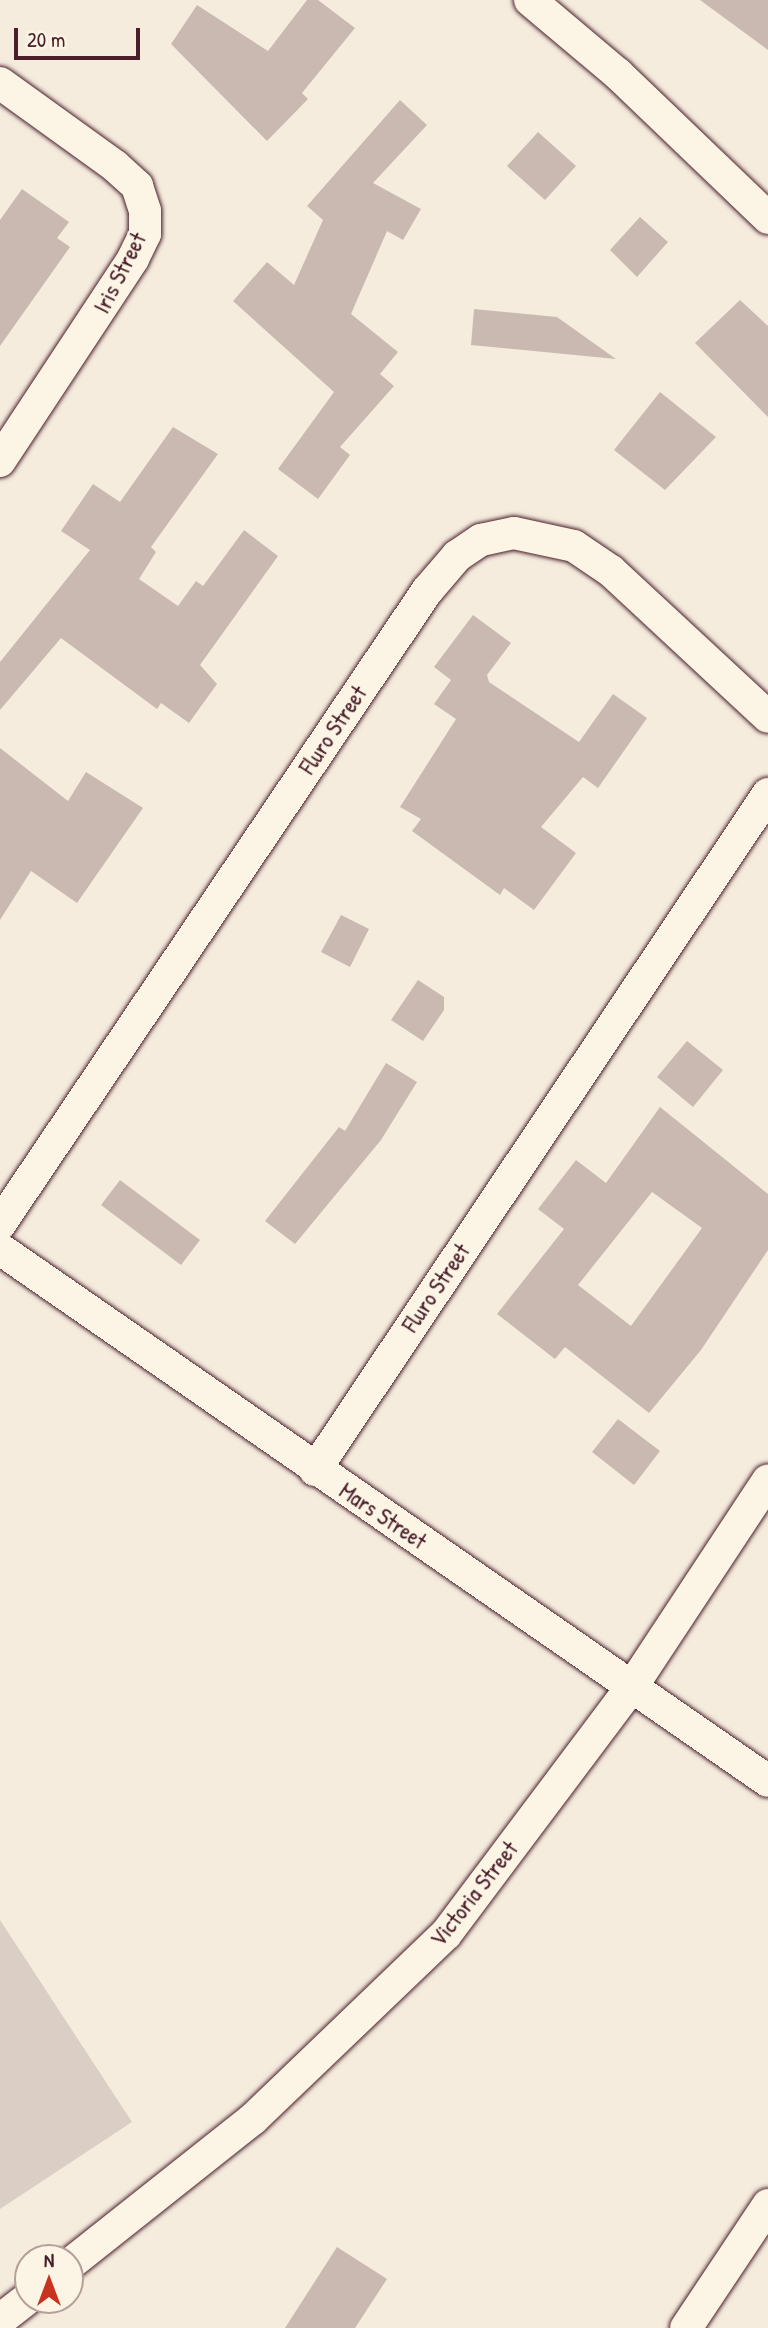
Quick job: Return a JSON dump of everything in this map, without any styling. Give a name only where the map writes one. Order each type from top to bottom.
[{"type":"street","points":[[533,1],[618,74],[768,218]]},
{"type":"street","name":"Iris Street","points":[[0,83],[137,186],[145,234],[98,318],[0,461]]},
{"type":"street","name":"Fluro Street","points":[[0,1224],[426,591],[465,551],[514,533],[573,546],[611,571],[768,717]]},
{"type":"street","name":"Fluro Street","points":[[315,1470],[768,793]]},
{"type":"street","name":"Mars Street","points":[[0,1249],[315,1470],[633,1685],[768,1781]]},
{"type":"street","name":"Victoria Street","points":[[84,2253],[253,2119],[446,1934],[633,1685],[768,1480]]},
{"type":"street","points":[[686,2328],[768,2205]]},
{"type":"street","points":[[0,2320],[14,2309]]},
{"type":"shaded area","points":[[0,1920],[132,2122],[0,2209]]},
{"type":"building","points":[[307,0],[318,0],[355,28],[302,93],[308,99],[267,141],[171,44],[197,5],[268,51]]},
{"type":"building","points":[[700,0],[768,0],[768,50]]},
{"type":"building","points":[[400,100],[427,125],[373,183],[421,209],[403,240],[387,231],[351,314],[398,352],[380,374],[394,386],[340,447],[350,455],[318,499],[278,469],[334,392],[233,301],[267,262],[294,285],[323,220],[307,206]]},
{"type":"building","points":[[538,132],[576,166],[545,200],[507,166]]},
{"type":"building","points":[[22,189],[69,222],[57,238],[70,247],[0,346],[0,220]]},
{"type":"building","points":[[640,217],[668,242],[637,277],[610,250]]},
{"type":"building","points":[[740,300],[768,326],[768,417],[695,343]]},
{"type":"building","points":[[474,309],[557,317],[616,359],[471,345]]},
{"type":"building","points":[[660,392],[716,437],[665,490],[614,450]]},
{"type":"building","points":[[173,427],[218,454],[151,547],[156,552],[139,579],[178,606],[196,581],[203,586],[244,530],[278,556],[200,665],[217,684],[189,723],[161,703],[157,709],[61,638],[0,710],[0,662],[90,550],[61,531],[93,484],[120,502]]},
{"type":"building","points":[[473,615],[511,643],[487,675],[489,682],[579,742],[613,694],[647,718],[598,788],[583,777],[541,827],[576,853],[534,910],[504,888],[500,895],[412,831],[421,819],[400,807],[456,719],[434,704],[451,680],[434,667]]},
{"type":"building","points":[[0,748],[68,801],[86,772],[143,808],[77,903],[31,871],[0,920]]},
{"type":"building","points":[[341,915],[369,929],[350,967],[321,952]]},
{"type":"building","points":[[418,980],[444,997],[444,1010],[423,1041],[391,1020]]},
{"type":"building","points":[[687,1041],[723,1070],[693,1107],[657,1077]]},
{"type":"building","points":[[386,1063],[417,1082],[381,1140],[295,1244],[265,1221],[339,1127],[345,1131]]},
{"type":"building","points":[[660,1107],[768,1194],[768,1250],[701,1350],[649,1413],[565,1347],[555,1359],[497,1314],[564,1229],[538,1209],[576,1160],[606,1183]],"holes":[[[652,1192],[702,1228],[631,1326],[578,1285]]]},
{"type":"building","points":[[120,1180],[200,1240],[181,1265],[101,1205]]},
{"type":"building","points":[[618,1419],[660,1451],[634,1485],[592,1452]]},
{"type":"building","points":[[337,2247],[387,2279],[355,2328],[285,2328]]}]
